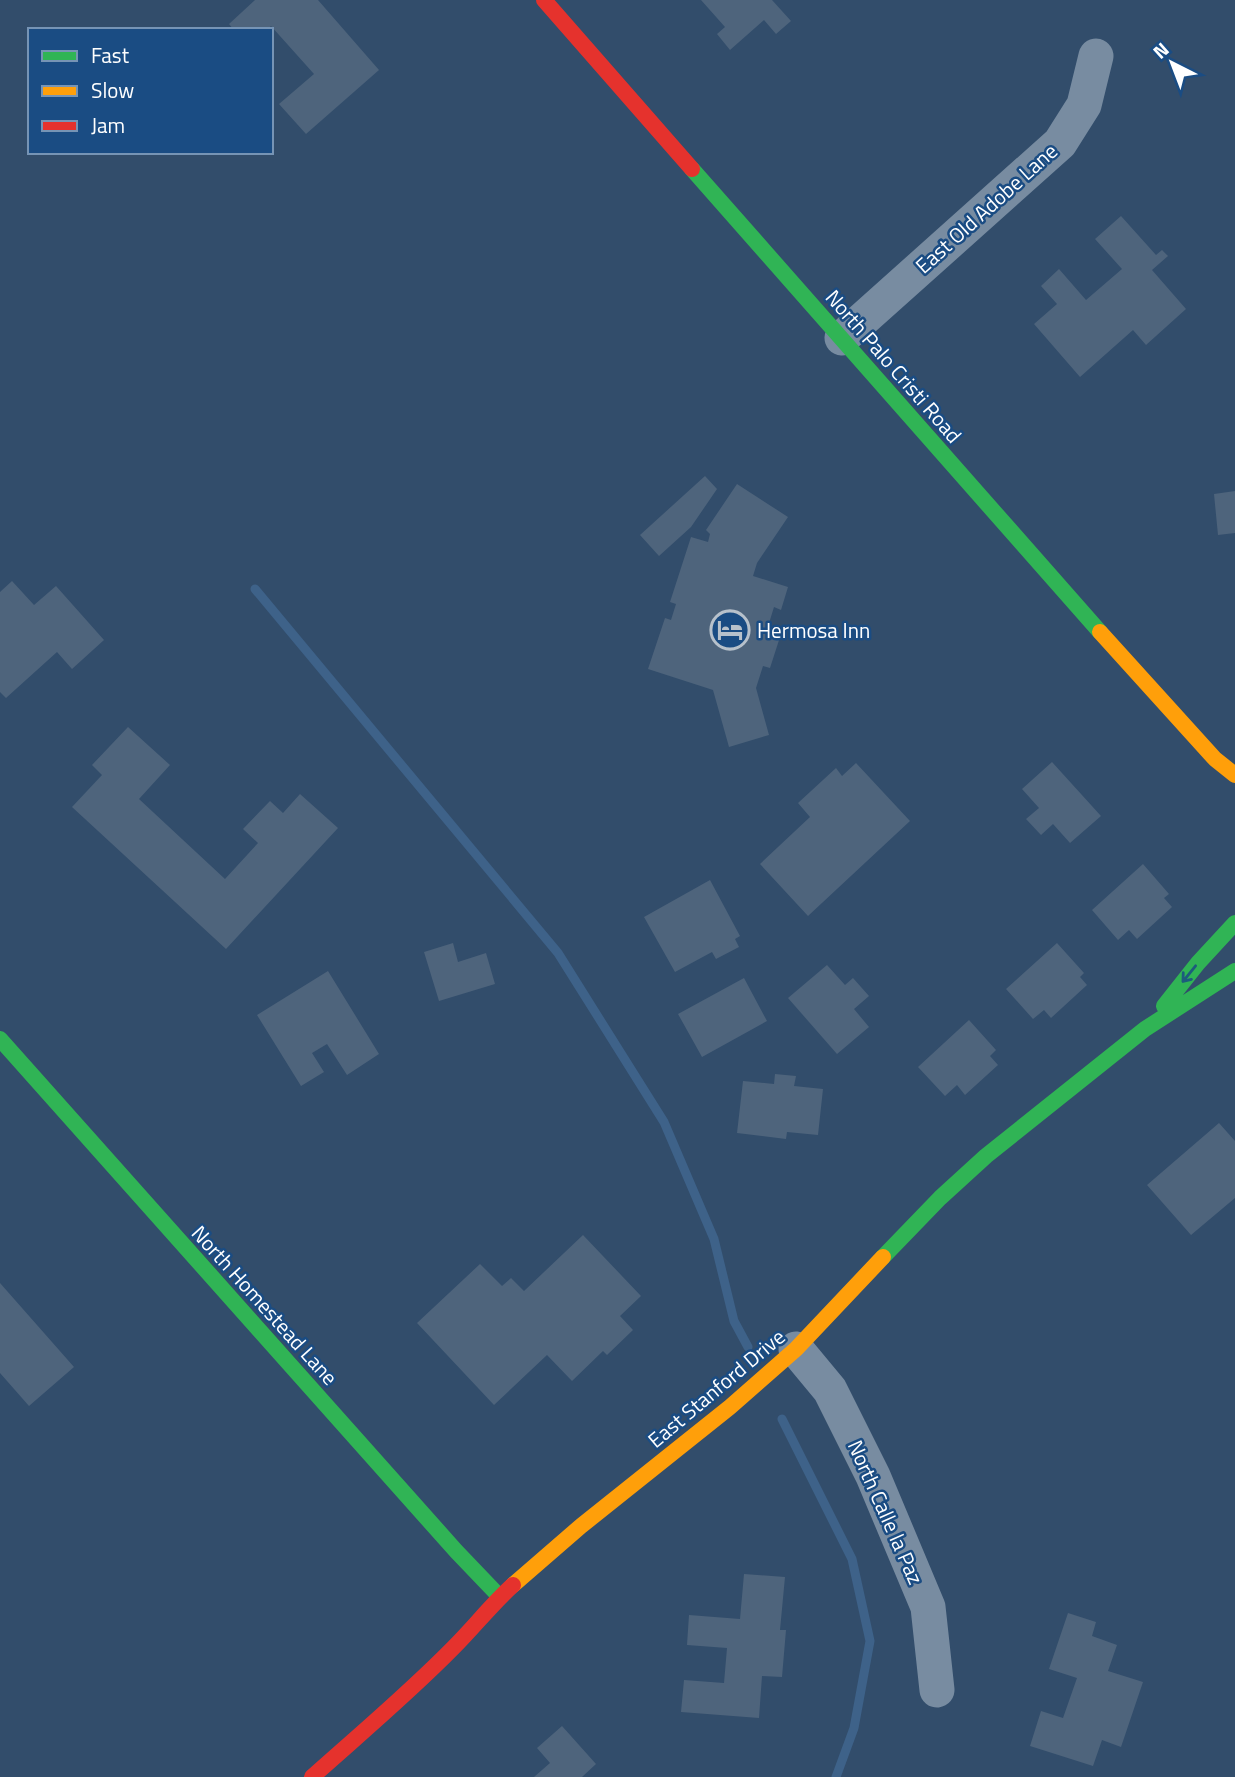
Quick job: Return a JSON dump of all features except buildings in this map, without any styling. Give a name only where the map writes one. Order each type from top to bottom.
[{"type":"street","name":"North Palo Cristi Road","points":[[544,0],[1079,609],[1215,759],[1232,783]]},
{"type":"street","name":"East Old Adobe Lane","points":[[842,338],[1060,143],[1084,105],[1096,56]]},
{"type":"street","name":"East Stanford Drive","points":[[1144,1029],[1235,923]]},
{"type":"street","name":"East Stanford Drive","points":[[312,1777],[444,1656],[500,1597],[796,1349],[940,1198],[986,1156],[1144,1029],[1235,971]]},
{"type":"street","name":"North Homestead Lane","points":[[0,1039],[500,1597]]},
{"type":"street","name":"North Calle la Paz","points":[[796,1349],[830,1390],[873,1476],[928,1607],[937,1690]]},
{"type":"waterway","points":[[255,589],[558,953],[664,1122],[714,1239],[734,1321],[748,1347]]},
{"type":"waterway","points":[[782,1419],[852,1559],[870,1641],[854,1728],[836,1777]]},
{"type":"traffic: fast","points":[[692,169],[1100,632]]},
{"type":"traffic: fast","points":[[1164,1006],[1198,963],[1235,923]]},
{"type":"traffic: fast","points":[[883,1257],[940,1198],[986,1156],[1145,1029],[1235,971]]},
{"type":"traffic: fast","points":[[0,1039],[500,1597]]},
{"type":"traffic: slow","points":[[1100,632],[1215,759],[1235,775]]},
{"type":"traffic: slow","points":[[513,1585],[581,1526],[730,1407],[796,1349],[883,1257]]},
{"type":"traffic: jam","points":[[544,0],[692,169]]},
{"type":"traffic: jam","points":[[312,1777],[420,1681],[513,1585]]},
{"type":"place","name":"Hermosa Inn","points":[[730,630]]}]
